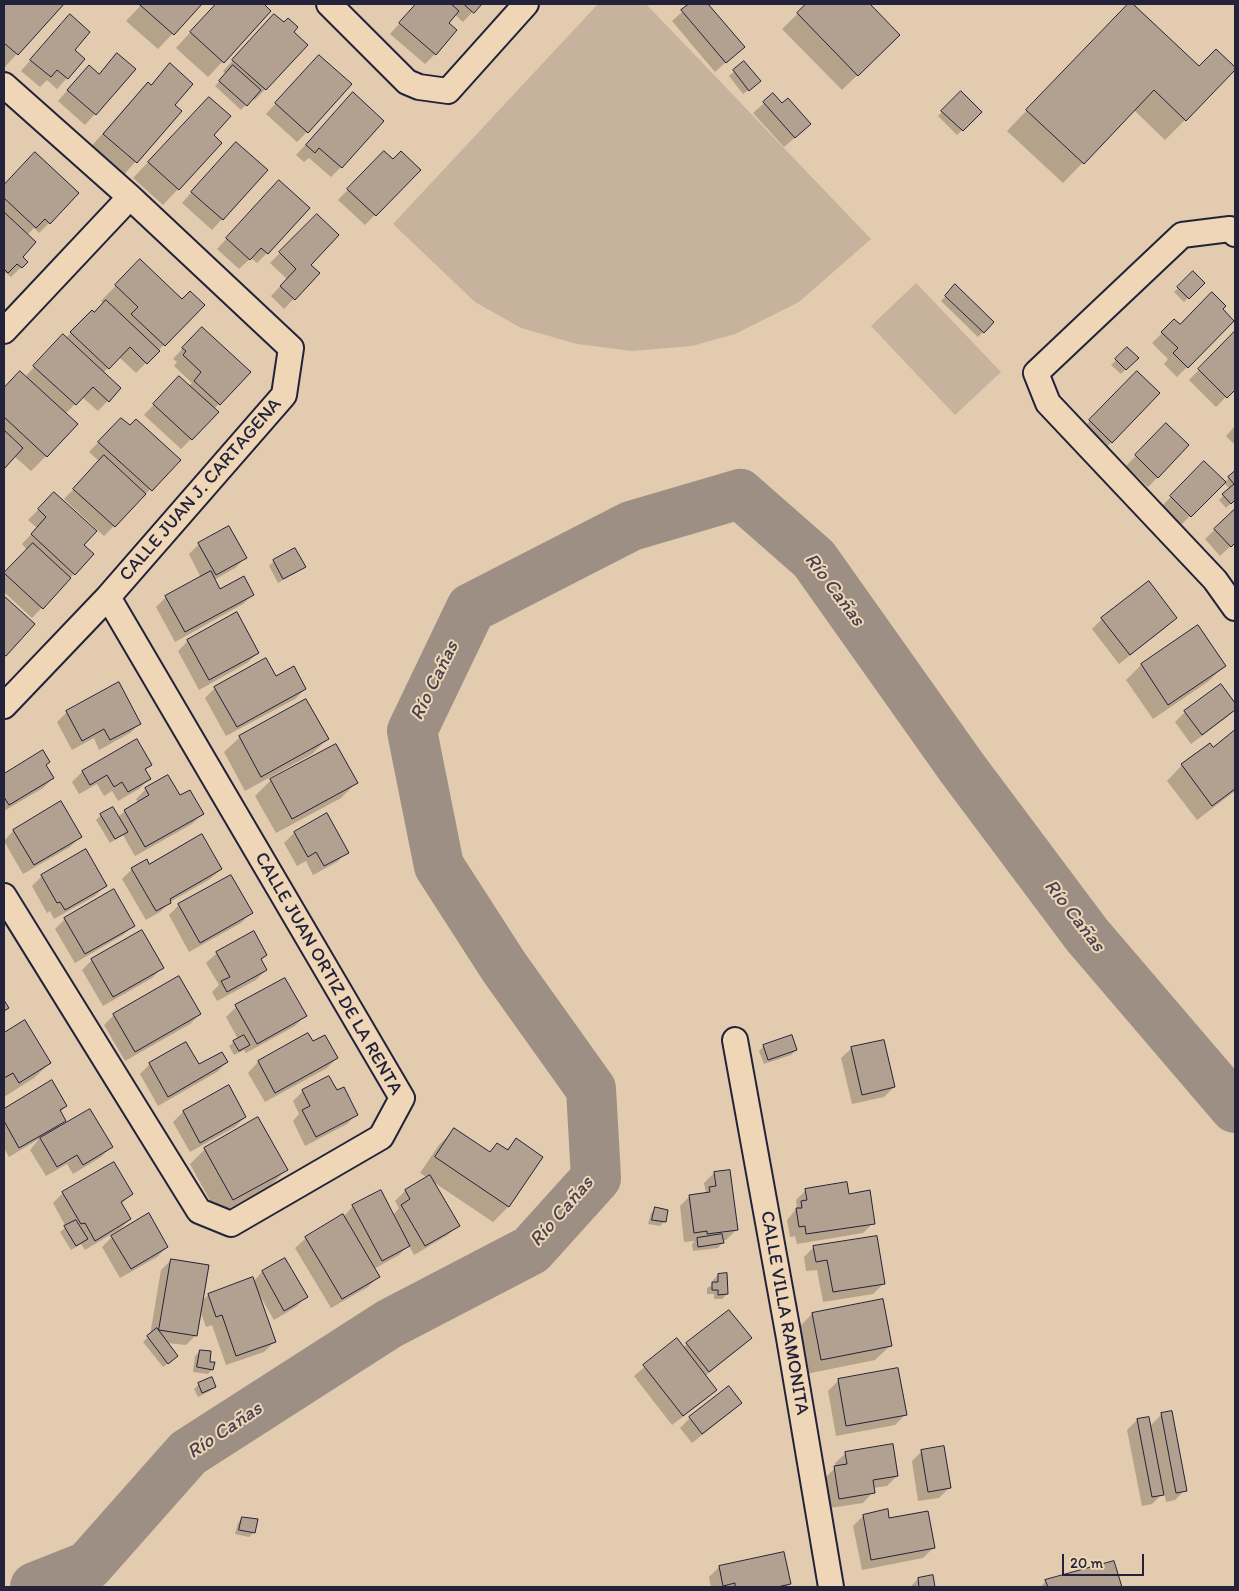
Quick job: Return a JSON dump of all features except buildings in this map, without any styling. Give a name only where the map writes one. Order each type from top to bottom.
[{"type":"street","points":[[329,4],[407,82],[419,87],[448,91],[526,4]]},
{"type":"street","name":"CALLE JUAN J. CARTAGENA","points":[[4,85],[130,197],[291,348],[284,395],[108,597],[4,706]]},
{"type":"street","points":[[4,331],[130,197]]},
{"type":"street","points":[[1235,234],[1230,229],[1182,234],[1036,373],[1048,403],[1215,580],[1235,608]]},
{"type":"street","name":"CALLE JUAN ORTIZ DE LA RENTA","points":[[4,896],[199,1211],[231,1224],[382,1137],[402,1098],[108,597]]},
{"type":"street","name":"CALLE VILLA RAMONITA","points":[[735,1040],[788,1328],[831,1587]]},
{"type":"shaded area","points":[[598,4],[646,4],[871,239],[799,302],[735,334],[692,346],[632,351],[577,344],[521,328],[475,302],[393,224]]},
{"type":"shaded area","points":[[916,283],[1001,372],[955,415],[871,326]]},
{"type":"waterway","name":"Río Cañas","points":[[35,1587],[88,1566],[188,1453],[389,1324],[531,1250],[596,1178],[591,1089],[504,967],[439,866],[412,731],[471,608],[631,526],[740,494],[814,559],[962,768],[1087,935],[1235,1108]]}]
